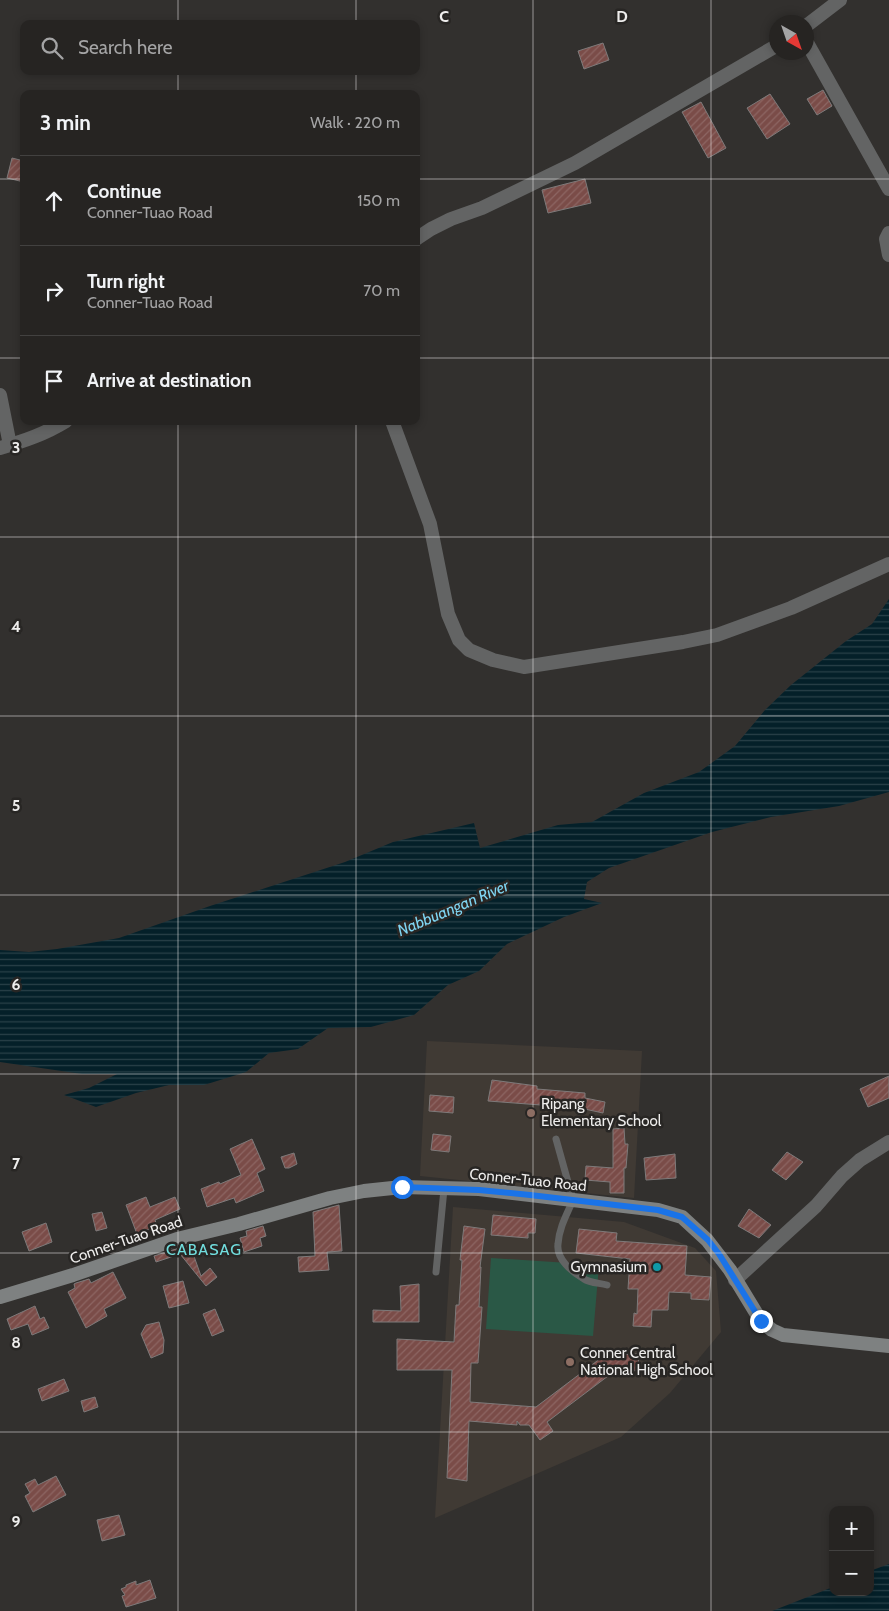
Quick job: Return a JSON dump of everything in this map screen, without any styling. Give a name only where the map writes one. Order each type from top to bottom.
[{"type":"main road","name":"Conner-Tuao Road","points":[[0,1297],[73,1275],[177,1238],[239,1224],[330,1198],[364,1191],[402,1187],[479,1190],[658,1210],[682,1217],[708,1240],[719,1254],[761,1321],[772,1330],[783,1335],[889,1346]]},
{"type":"street","points":[[814,20],[840,0]]},
{"type":"street","points":[[420,236],[452,219],[490,204],[575,163],[769,50]]},
{"type":"street","points":[[814,55],[889,189]]},
{"type":"street","points":[[889,233],[886,239],[889,255]]},
{"type":"street","points":[[0,395],[5,447],[37,437],[59,425]]},
{"type":"street","points":[[393,425],[430,524],[448,614],[459,640],[469,650],[493,660],[524,667],[717,635],[791,608],[889,564]]},
{"type":"street","points":[[735,1280],[816,1206],[842,1176],[860,1160],[889,1142]]},
{"type":"lane","points":[[556,1139],[573,1200],[562,1223],[557,1245],[559,1253],[563,1261],[585,1280],[607,1285]]},
{"type":"lane","points":[[436,1272],[444,1189]]},
{"type":"shaded area","name":"Ripang Elementary School","points":[[427,1041],[642,1051],[634,1198],[420,1176]]},
{"type":"shaded area","name":"Conner Central National High School","points":[[453,1207],[624,1222],[695,1248],[716,1271],[721,1332],[670,1393],[621,1437],[435,1518]]},
{"type":"green space","points":[[491,1258],[599,1265],[593,1336],[486,1329]]},
{"type":"water","name":"Nabbuangan River","points":[[889,599],[889,792],[839,806],[771,817],[712,832],[609,868],[587,882],[584,899],[602,903],[564,917],[507,944],[479,971],[448,985],[414,1015],[371,1027],[328,1028],[298,1049],[269,1053],[246,1072],[204,1085],[169,1085],[136,1093],[96,1107],[64,1095],[89,1088],[117,1074],[82,1074],[0,1062],[0,950],[29,952],[119,938],[345,862],[393,842],[474,823],[480,848],[558,825],[592,822],[644,793],[699,772],[735,746],[765,710],[791,685],[846,641],[872,624]]},
{"type":"water","points":[[889,1564],[889,1611],[772,1611],[829,1589],[829,1596],[874,1596],[874,1570]]},
{"type":"building","points":[[603,43],[609,60],[584,69],[578,51]]},
{"type":"building","points":[[823,90],[832,106],[817,115],[807,99]]},
{"type":"building","points":[[770,94],[790,124],[767,139],[747,108]]},
{"type":"building","points":[[701,102],[726,148],[708,158],[682,112]]},
{"type":"building","points":[[12,158],[20,160],[20,181],[7,178]]},
{"type":"building","points":[[585,179],[591,203],[548,213],[542,190]]},
{"type":"building","points":[[889,1076],[889,1098],[868,1107],[860,1089]]},
{"type":"building","points":[[492,1080],[537,1086],[537,1089],[585,1093],[585,1098],[605,1102],[603,1113],[580,1108],[488,1101]]},
{"type":"building","points":[[430,1095],[454,1097],[453,1113],[429,1111]]},
{"type":"building","points":[[624,1128],[625,1144],[628,1144],[626,1168],[624,1168],[624,1193],[610,1193],[610,1182],[585,1180],[586,1166],[613,1168],[613,1129]]},
{"type":"building","points":[[433,1134],[451,1136],[449,1152],[431,1150]]},
{"type":"building","points":[[252,1139],[265,1169],[257,1173],[264,1191],[236,1203],[234,1198],[207,1207],[201,1189],[219,1182],[220,1184],[241,1175],[230,1149]]},
{"type":"building","points":[[787,1152],[803,1162],[786,1180],[772,1170]]},
{"type":"building","points":[[294,1153],[297,1164],[285,1168],[281,1157]]},
{"type":"building","points":[[675,1154],[676,1178],[646,1180],[644,1158]]},
{"type":"building","points":[[146,1197],[150,1207],[175,1197],[180,1209],[155,1220],[157,1226],[137,1234],[126,1205]]},
{"type":"building","points":[[339,1205],[342,1251],[327,1252],[329,1270],[299,1272],[298,1257],[315,1256],[313,1212]]},
{"type":"building","points":[[749,1209],[771,1225],[759,1238],[738,1226]]},
{"type":"building","points":[[102,1212],[107,1228],[96,1231],[92,1214]]},
{"type":"building","points":[[493,1215],[536,1219],[535,1233],[528,1233],[528,1238],[491,1235]]},
{"type":"building","points":[[46,1223],[52,1242],[29,1251],[22,1232]]},
{"type":"building","points":[[263,1226],[266,1236],[260,1238],[262,1246],[244,1252],[240,1238],[247,1236],[246,1231]]},
{"type":"building","points":[[464,1226],[485,1229],[480,1267],[479,1307],[482,1307],[478,1363],[471,1363],[470,1402],[536,1407],[605,1355],[638,1354],[639,1370],[619,1371],[619,1375],[608,1376],[547,1422],[553,1431],[540,1440],[529,1425],[520,1425],[517,1421],[517,1425],[469,1421],[467,1481],[447,1478],[452,1370],[397,1370],[397,1339],[454,1342],[456,1305],[459,1305],[462,1260],[460,1260]]},
{"type":"building","points":[[579,1229],[617,1233],[616,1241],[687,1246],[685,1275],[711,1277],[709,1300],[691,1299],[691,1293],[669,1292],[668,1310],[652,1310],[651,1327],[633,1326],[634,1313],[637,1314],[638,1289],[628,1289],[630,1259],[576,1253]]},
{"type":"building","points":[[190,1245],[201,1276],[210,1268],[217,1277],[206,1286],[176,1249]]},
{"type":"building","points":[[176,1249],[177,1255],[156,1262],[154,1256]]},
{"type":"building","points":[[113,1272],[126,1298],[104,1309],[107,1316],[86,1328],[68,1292],[75,1288],[74,1284],[76,1283],[89,1279],[91,1283]]},
{"type":"building","points":[[183,1281],[189,1303],[169,1308],[163,1286]]},
{"type":"building","points":[[419,1284],[419,1322],[373,1322],[373,1310],[401,1311],[400,1286]]},
{"type":"building","points":[[35,1306],[40,1319],[44,1317],[49,1328],[32,1335],[28,1324],[11,1330],[7,1319]]},
{"type":"building","points":[[215,1309],[224,1331],[212,1336],[203,1314]]},
{"type":"building","points":[[159,1322],[164,1340],[163,1353],[151,1358],[141,1334],[146,1325]]},
{"type":"building","points":[[64,1379],[69,1391],[42,1401],[38,1389]]},
{"type":"building","points":[[95,1397],[98,1407],[84,1412],[81,1401]]},
{"type":"building","points":[[56,1476],[66,1495],[33,1512],[25,1496],[30,1493],[25,1484],[35,1479],[38,1485]]},
{"type":"building","points":[[119,1515],[125,1535],[102,1541],[97,1520]]},
{"type":"building","points":[[150,1580],[156,1598],[126,1607],[122,1596],[125,1595],[121,1589],[136,1581],[136,1585]]},
{"type":"place","name":"Ripang Elementary School","points":[[531,1113]]},
{"type":"place","name":"Gymnasium","points":[[657,1267]]},
{"type":"place","name":"Conner Central National High School","points":[[570,1362]]},
{"type":"district","name":"CABASAG","points":[[204,1249]]},
{"type":"route","points":[[402,1187],[479,1190],[530,1195],[658,1210],[682,1217],[708,1240],[719,1254],[761,1321]]}]
